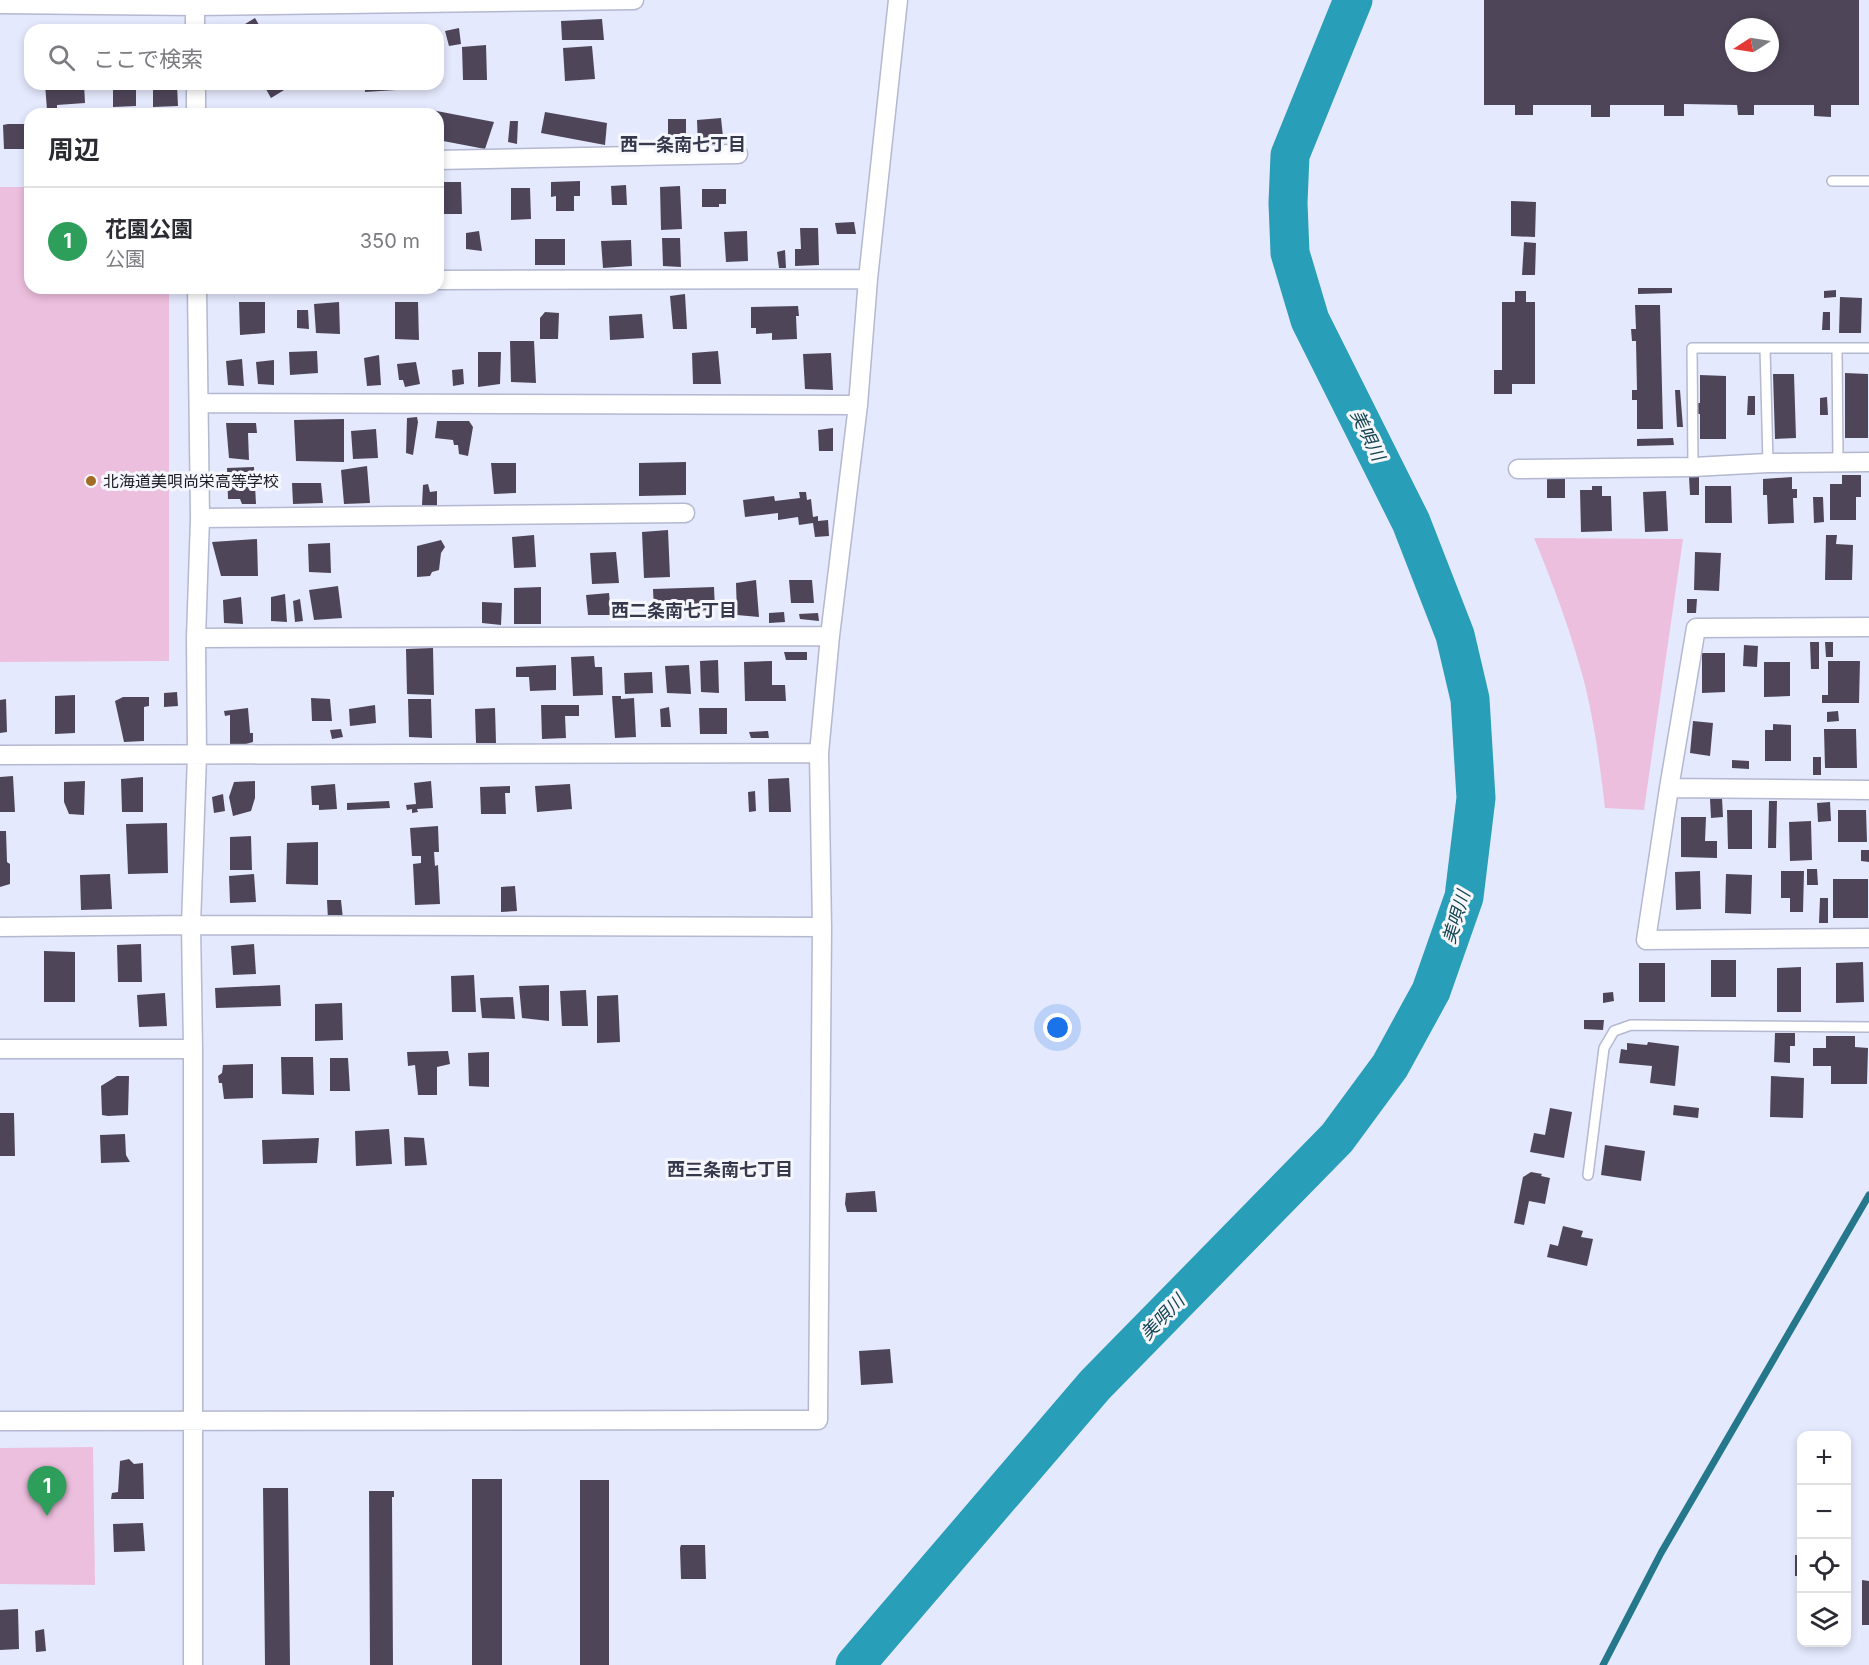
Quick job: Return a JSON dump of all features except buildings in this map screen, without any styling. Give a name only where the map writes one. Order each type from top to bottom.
[{"type":"street","points":[[0,4],[634,0]]},
{"type":"street","points":[[0,1421],[818,1420],[822,927],[819,753],[830,636],[858,405],[868,279],[898,0]]},
{"type":"street","points":[[195,3],[195,24]]},
{"type":"street","points":[[196,90],[196,108]]},
{"type":"street","points":[[444,160],[738,154]]},
{"type":"street","points":[[444,280],[868,279]]},
{"type":"street","points":[[193,1665],[191,925],[197,755],[196,638],[200,518],[196,294]]},
{"type":"street","points":[[199,403],[858,405]]},
{"type":"street","points":[[1518,469],[1869,462]]},
{"type":"street","points":[[200,518],[685,513]]},
{"type":"street","points":[[1869,627],[1696,628],[1646,940],[1869,938]]},
{"type":"street","points":[[196,638],[830,636]]},
{"type":"street","points":[[0,755],[819,753]]},
{"type":"street","points":[[1669,788],[1869,789]]},
{"type":"street","points":[[0,927],[191,925],[822,927]]},
{"type":"street","points":[[0,1048],[193,1048]]},
{"type":"lane","points":[[1832,181],[1869,181]]},
{"type":"lane","points":[[1693,467],[1692,348],[1869,348]]},
{"type":"lane","points":[[1765,348],[1768,463]]},
{"type":"lane","points":[[1837,348],[1838,462]]},
{"type":"lane","points":[[1588,1174],[1604,1048],[1614,1031],[1631,1025],[1869,1027]]},
{"type":"shaded area","name":"北海道美唄尚栄高等学校","points":[[0,187],[24,187],[24,294],[169,294],[169,661],[0,662]]},
{"type":"shaded area","points":[[1534,538],[1683,539],[1644,810],[1605,808],[1585,685],[1562,611]]},
{"type":"shaded area","points":[[93,1447],[95,1585],[0,1584],[0,1448]]},
{"type":"waterway","name":"美唄川","points":[[855,1665],[1095,1385],[1337,1138],[1390,1066],[1431,991],[1464,897],[1476,798],[1470,699],[1455,635],[1411,522],[1310,320],[1290,253],[1288,203],[1290,155],[1353,0]]},
{"type":"waterway","points":[[1603,1665],[1661,1553],[1869,1195]]},
{"type":"place","name":"北海道美唄尚栄高等学校","points":[[91,481]]},
{"type":"place","name":"花園公園","points":[[47,1516]]},
{"type":"district","name":"西一条南七丁目","points":[[683,144]]},
{"type":"district","name":"西二条南七丁目","points":[[674,610]]},
{"type":"district","name":"西三条南七丁目","points":[[730,1169]]}]
